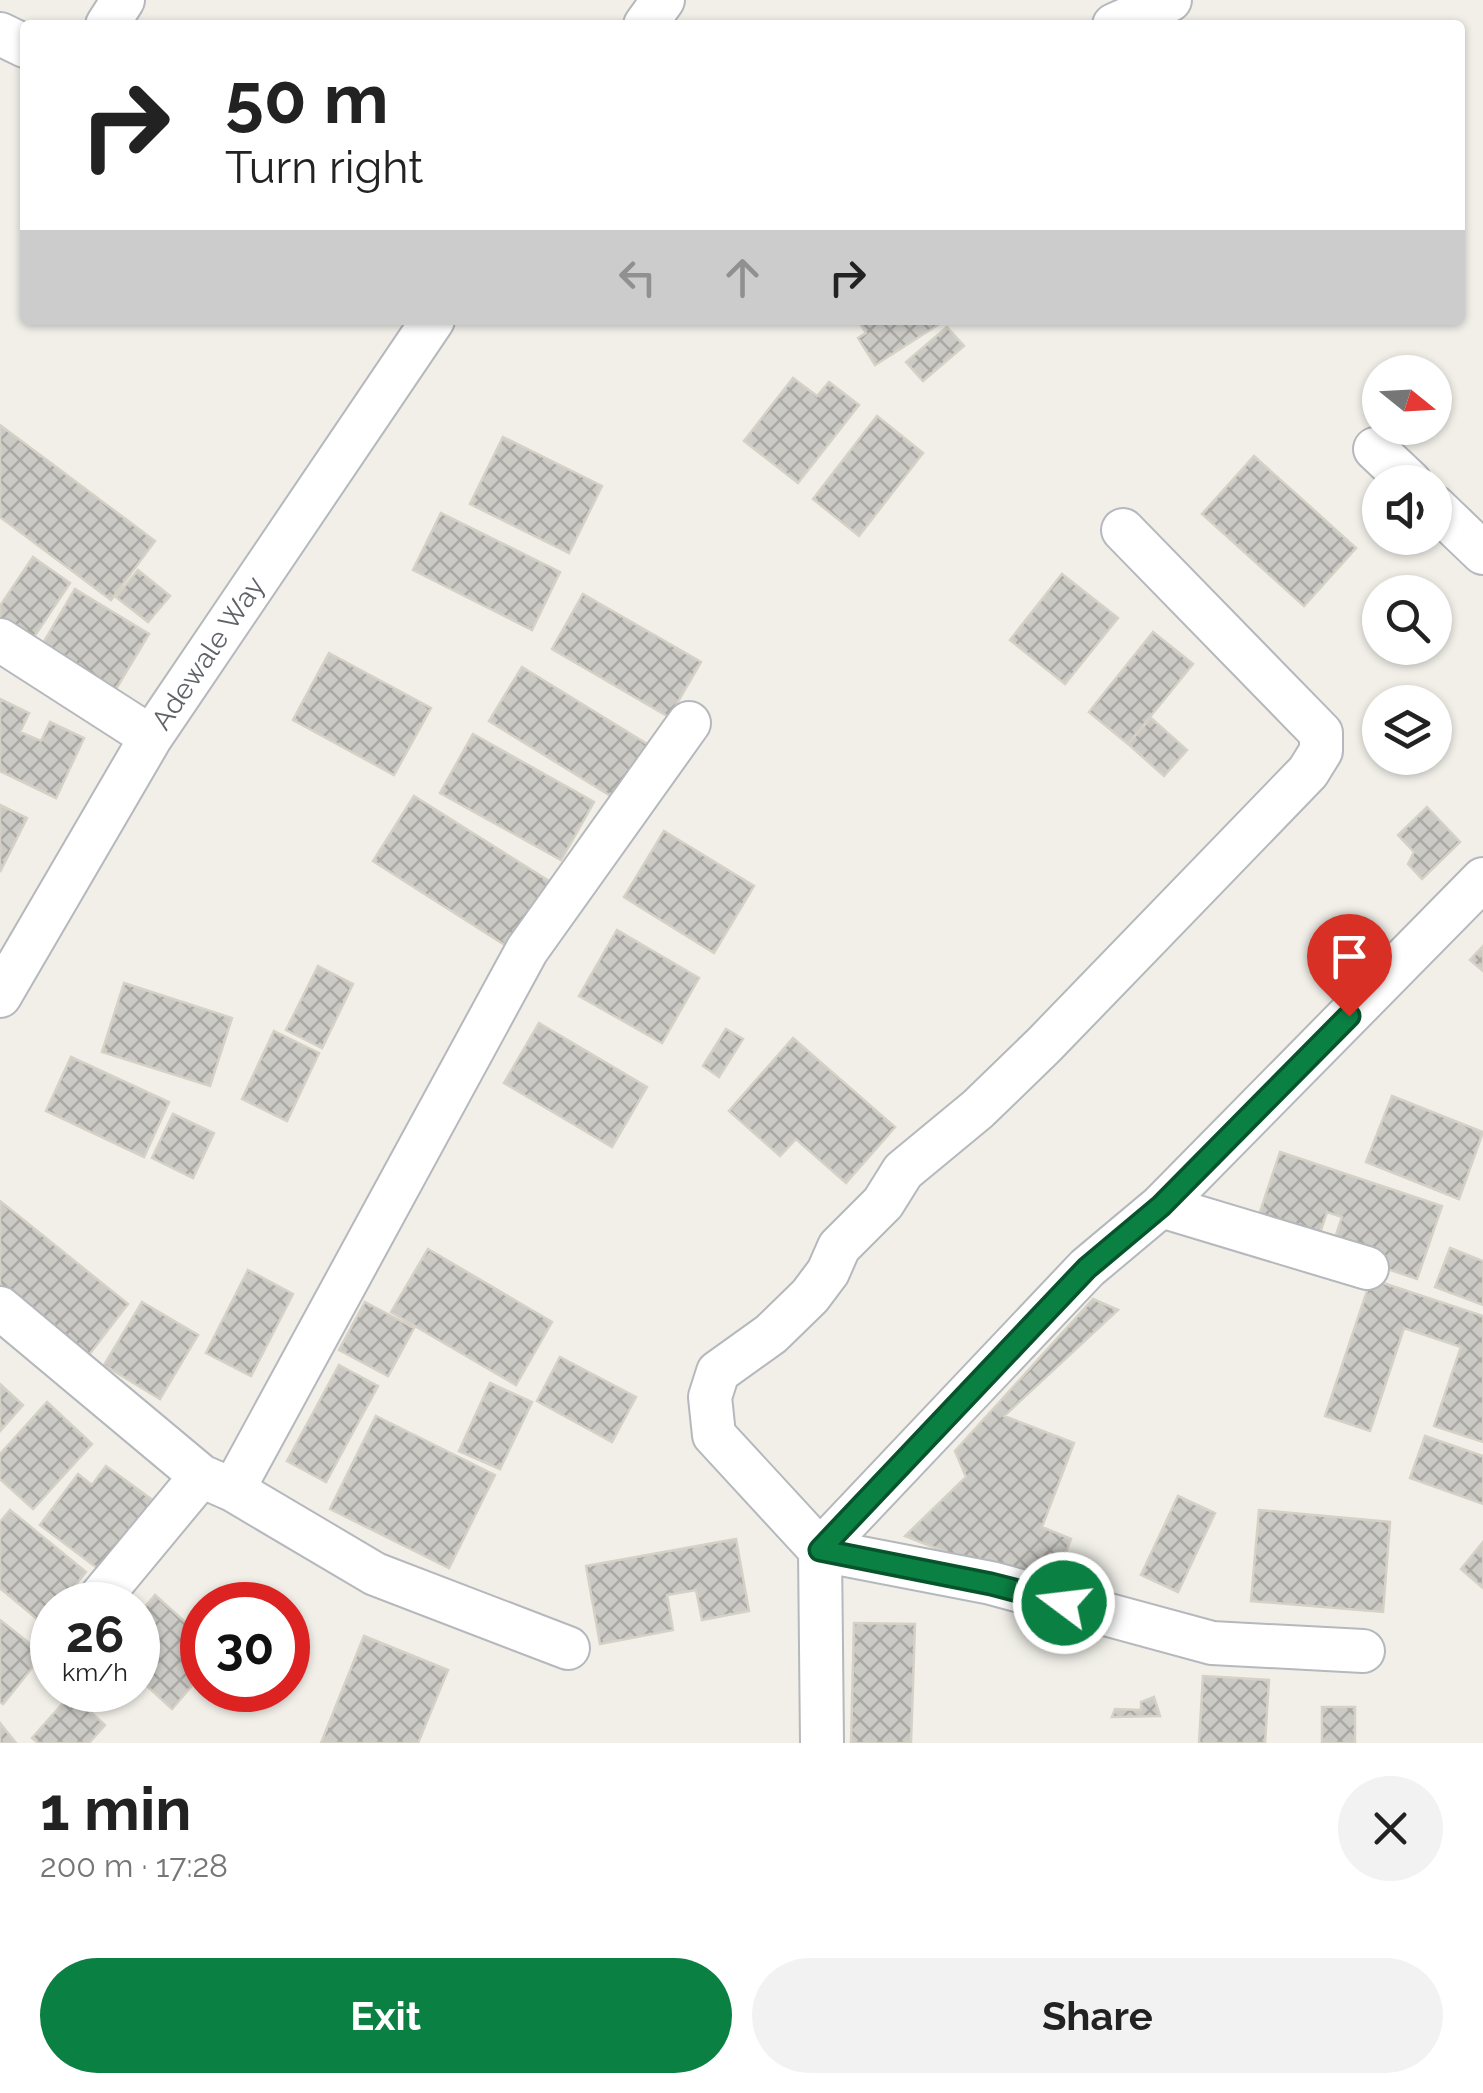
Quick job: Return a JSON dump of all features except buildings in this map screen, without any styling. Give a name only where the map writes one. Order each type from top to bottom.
[{"type":"street","points":[[648,20],[663,0]]},
{"type":"street","points":[[1125,20],[1170,0]]},
{"type":"street","name":"Adewale Way","points":[[0,996],[152,737],[430,325]]},
{"type":"street","points":[[1375,449],[1392,465]]},
{"type":"street","points":[[1452,522],[1483,552]]},
{"type":"street","points":[[1123,530],[1321,732],[1320,751],[1308,772],[1044,1045],[978,1109],[903,1170],[882,1203],[840,1247],[810,1296],[771,1334],[718,1372],[710,1397],[714,1435],[820,1550],[991,1584],[1212,1643],[1363,1651]]},
{"type":"street","points":[[0,640],[152,737]]},
{"type":"street","points":[[117,1582],[217,1483],[527,950],[689,723]]},
{"type":"street","points":[[822,1743],[820,1550],[1087,1268],[1161,1206],[1483,880]]},
{"type":"street","points":[[1161,1206],[1367,1268]]},
{"type":"street","points":[[0,1308],[217,1483],[375,1574],[568,1648]]},
{"type":"route","points":[[1064,1603],[991,1584],[820,1550],[1087,1268],[1161,1206],[1349,1016]]}]
